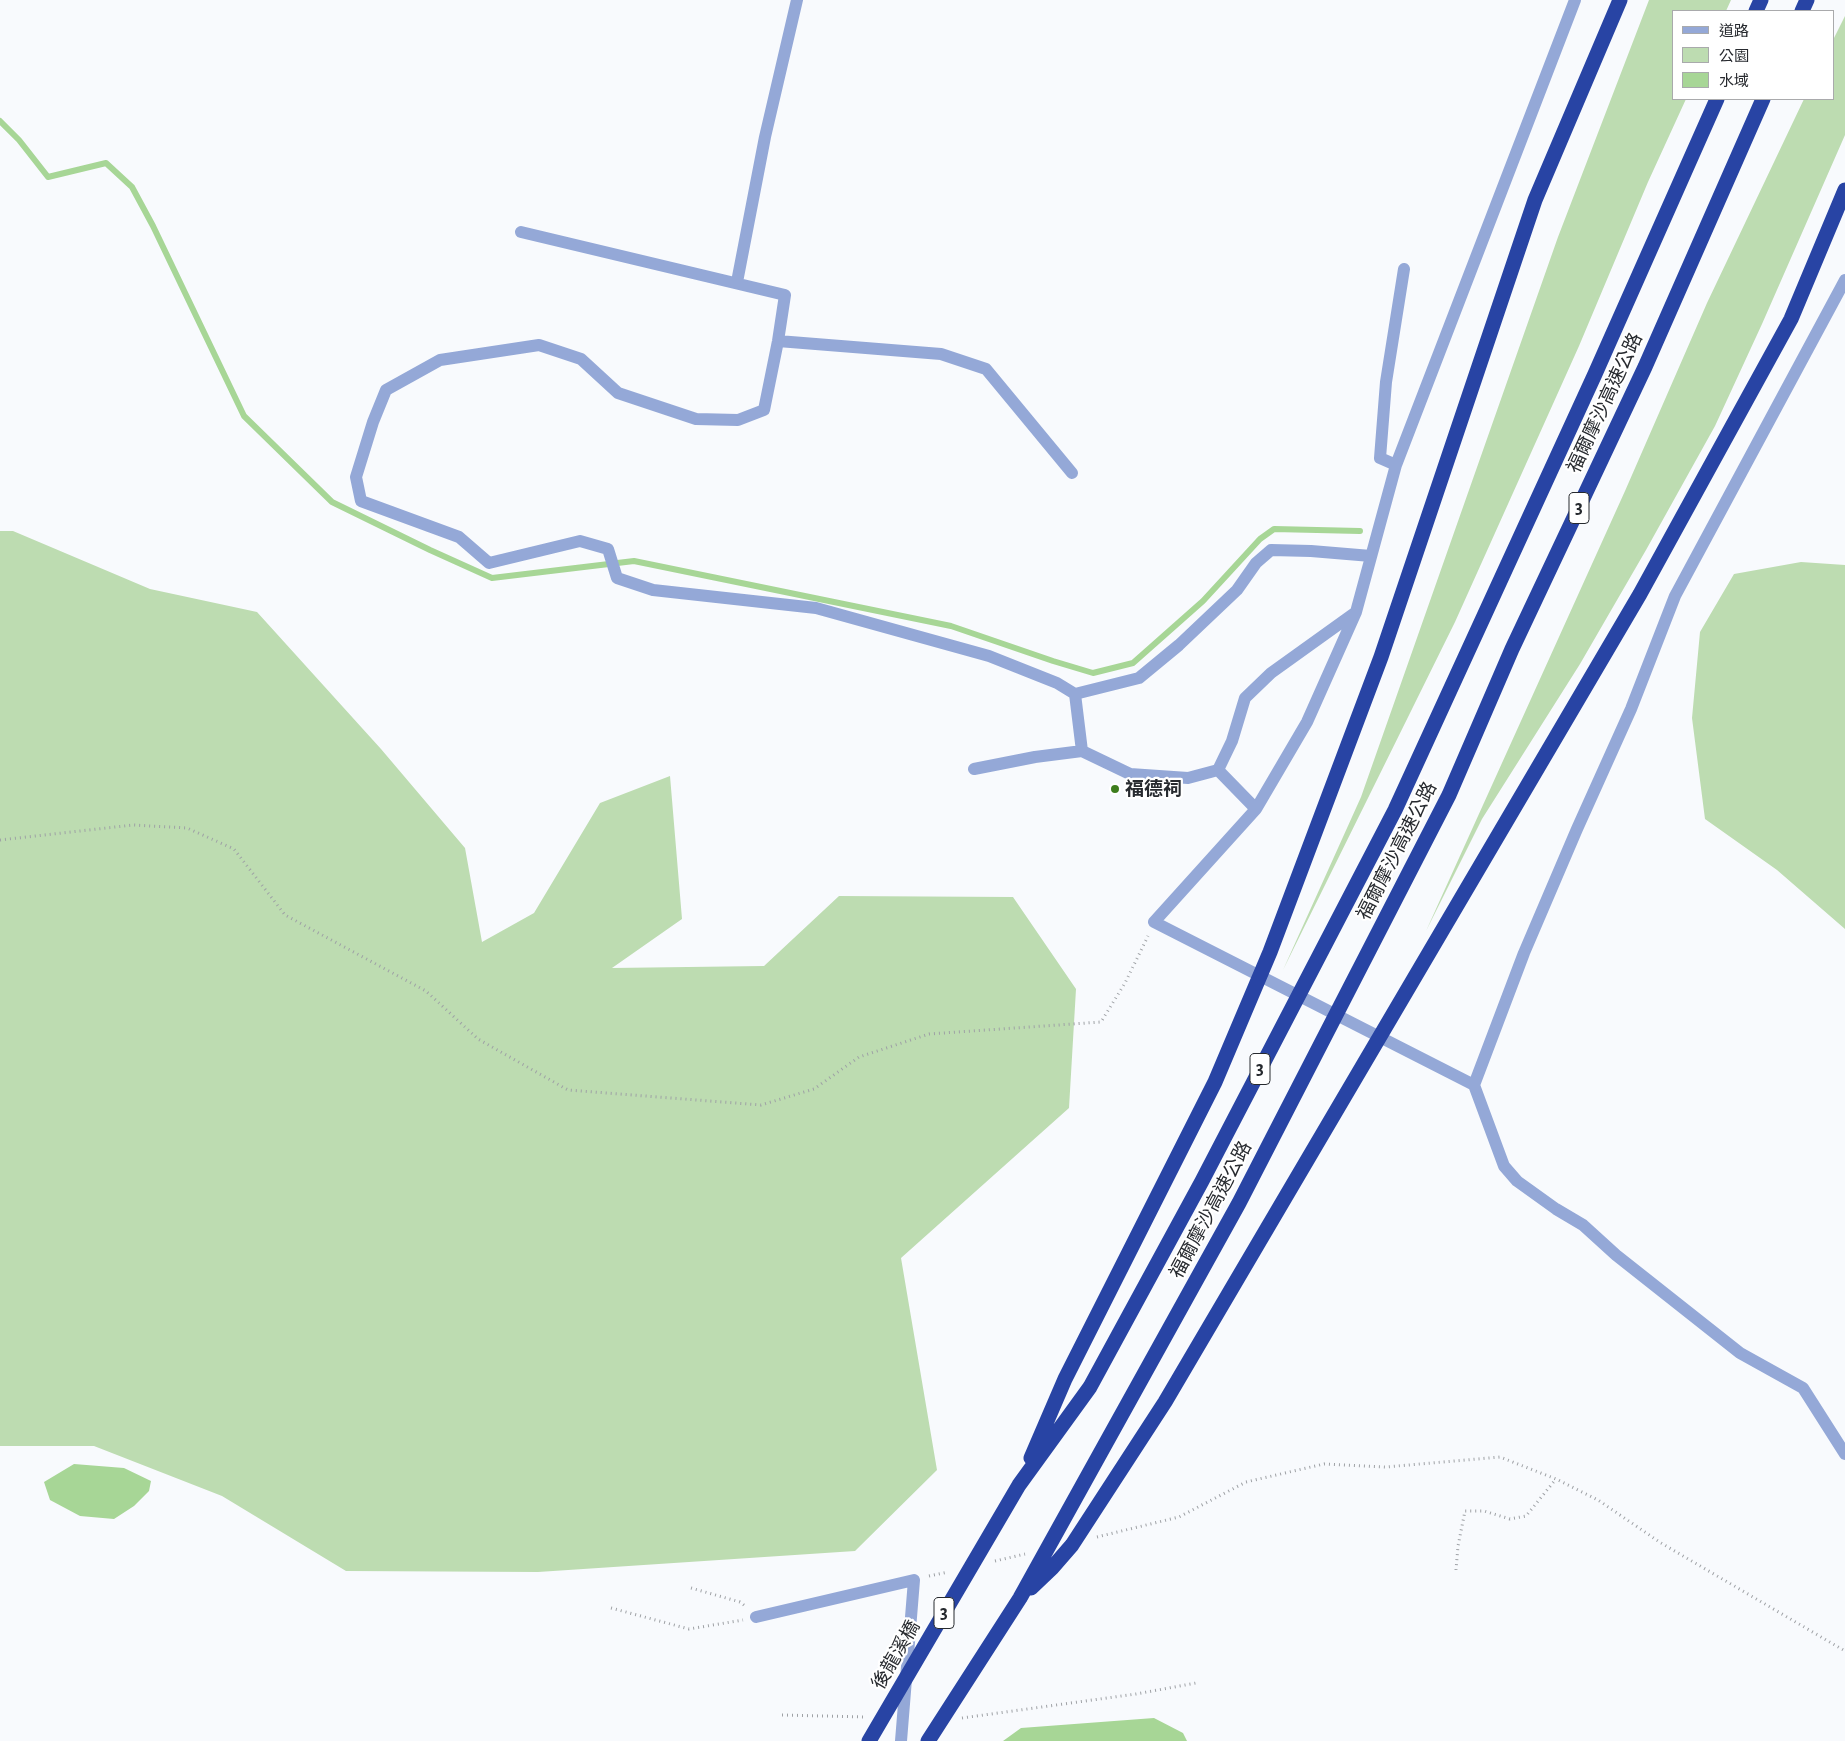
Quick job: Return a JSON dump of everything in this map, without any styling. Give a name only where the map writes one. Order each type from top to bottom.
[{"type":"highway","points":[[1019,1485],[1065,1379],[1215,1082],[1270,952],[1381,657],[1535,200],[1620,0]]},
{"type":"highway","name":"福爾摩沙高速公路","points":[[1019,1485],[1090,1387],[1202,1181],[1395,810],[1595,374],[1717,100]]},
{"type":"highway","name":"福爾摩沙高速公路","points":[[1020,1598],[1239,1203],[1449,794],[1512,649],[1645,367],[1763,100]]},
{"type":"highway","points":[[1020,1598],[1052,1568],[1072,1545],[1165,1402],[1640,594],[1791,319],[1845,190]]},
{"type":"highway","name":"後龍溪橋","points":[[869,1741],[1019,1485]]},
{"type":"highway","name":"3","points":[[928,1741],[1020,1598]]},
{"type":"lane","points":[[736,282],[765,137],[797,0]]},
{"type":"lane","points":[[1474,1086],[1154,922],[1256,809],[1307,722],[1356,612],[1396,465],[1575,0]]},
{"type":"lane","points":[[521,232],[785,294],[764,410],[738,420],[696,420],[618,393],[581,359],[539,345],[440,360],[386,390],[373,422],[356,477],[361,501],[459,537],[489,563],[580,541],[608,549],[616,578],[653,590],[816,608],[989,656],[1057,683],[1075,694],[1139,678],[1179,645],[1238,590],[1256,562],[1271,550],[1371,556]]},
{"type":"lane","points":[[1396,465],[1380,458],[1386,382],[1404,269]]},
{"type":"lane","points":[[1845,280],[1676,596],[1631,709],[1524,953],[1474,1086],[1504,1166],[1517,1181],[1583,1226],[1616,1255],[1740,1353],[1803,1388],[1845,1454]]},
{"type":"lane","points":[[778,341],[941,354],[986,369],[1072,473]]},
{"type":"lane","points":[[974,769],[1035,757],[1082,751],[1130,774],[1188,778],[1218,770],[1232,741],[1244,698],[1271,673],[1356,612]]},
{"type":"lane","points":[[1075,694],[1082,751]]},
{"type":"lane","points":[[1218,770],[1256,809]]},
{"type":"lane","points":[[756,1617],[914,1580],[902,1741]]},
{"type":"path","points":[[0,840],[133,825],[187,828],[234,849],[285,915],[426,991],[478,1039],[568,1090],[761,1104],[814,1088],[859,1058],[929,1034],[1101,1022],[1125,983],[1154,922]]},
{"type":"path","points":[[1094,1537],[1179,1517],[1246,1482],[1324,1464],[1386,1467],[1500,1457],[1556,1479],[1598,1500],[1660,1543],[1845,1651]]},
{"type":"path","points":[[1456,1570],[1458,1546],[1465,1511],[1484,1511],[1510,1519],[1526,1516],[1556,1479]]},
{"type":"path","points":[[990,1562],[1028,1553]]},
{"type":"path","points":[[914,1580],[952,1571]]},
{"type":"path","points":[[692,1588],[740,1602],[756,1617]]},
{"type":"path","points":[[611,1608],[689,1629],[756,1617]]},
{"type":"path","points":[[961,1719],[1136,1694],[1196,1683]]},
{"type":"path","points":[[782,1715],[868,1717]]},
{"type":"green space","points":[[1649,0],[1731,0],[1726,10],[1672,10],[1672,100],[1686,100],[1648,182],[1579,346],[1455,622],[1283,970],[1361,797],[1558,237]]},
{"type":"green space","points":[[1845,16],[1845,135],[1762,324],[1715,426],[1580,664],[1482,819],[1426,931],[1625,491],[1707,303],[1804,100],[1835,100],[1835,36]]},
{"type":"green space","points":[[0,531],[13,531],[150,589],[257,612],[381,749],[465,848],[482,942],[534,913],[600,803],[670,776],[682,919],[612,968],[764,966],[839,896],[1013,897],[1076,989],[1069,1108],[901,1258],[937,1470],[855,1551],[538,1572],[346,1571],[222,1496],[94,1446],[0,1446]]},
{"type":"green space","points":[[1801,562],[1845,565],[1845,929],[1777,870],[1705,819],[1692,718],[1700,632],[1734,574]]},
{"type":"water","points":[[74,1464],[124,1468],[151,1481],[149,1491],[134,1506],[114,1519],[80,1516],[50,1500],[44,1482]]},
{"type":"water","points":[[1154,1718],[1183,1733],[1187,1741],[1003,1741],[1021,1728]]},
{"type":"waterway","points":[[0,121],[19,140],[48,177],[106,163],[132,187],[153,226],[244,416],[332,502],[492,578],[634,561],[951,626],[1093,673],[1133,663],[1203,601],[1260,539],[1274,529],[1360,531]]},
{"type":"place","name":"福德祠","points":[[1115,789]]}]
